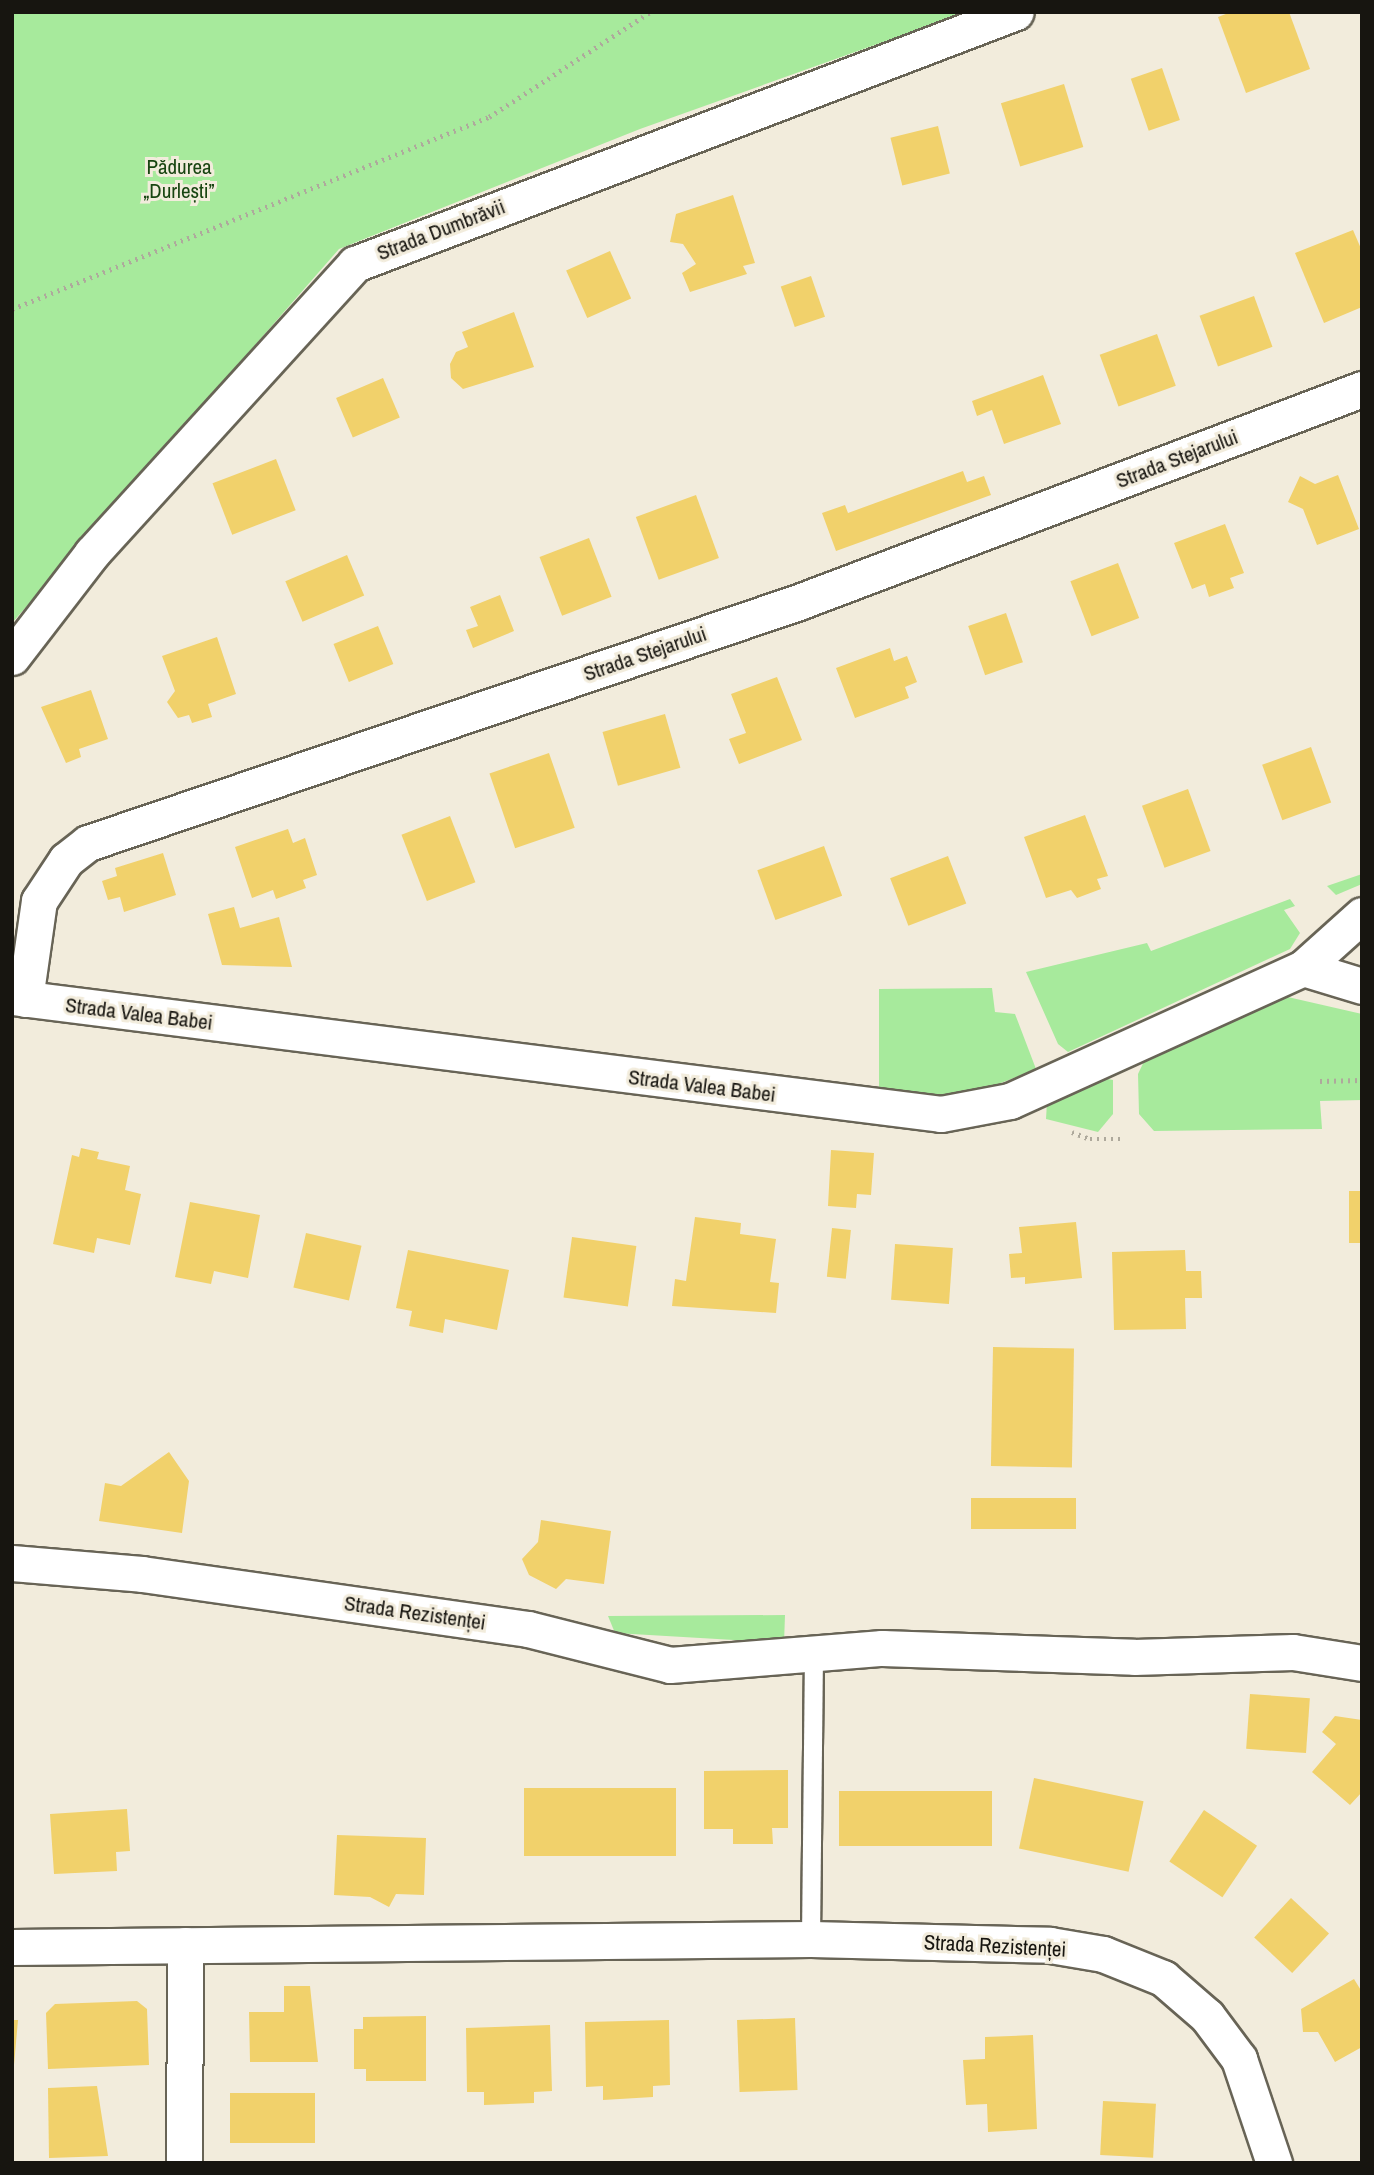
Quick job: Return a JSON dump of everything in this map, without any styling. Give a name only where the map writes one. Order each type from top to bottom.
[{"type":"street","name":"Strada Dumbrăvii","points":[[12,657],[92,553],[355,264],[1016,12]]},
{"type":"street","name":"Strada Stejarului","points":[[19,998],[40,901],[66,860],[88,843],[796,603],[1362,389]]},
{"type":"street","name":"Strada Valea Babei","points":[[19,998],[941,1114],[1010,1101],[1303,968],[1362,915]]},
{"type":"street","points":[[1303,968],[1362,986]]},
{"type":"street","name":"Strada Rezistenței","points":[[12,1563],[142,1573],[528,1629],[670,1665],[814,1657],[882,1648],[1134,1657],[1293,1652],[1362,1663]]},
{"type":"street","name":"Strada Rezistenței","points":[[12,1947],[811,1939],[1051,1945],[1103,1954],[1163,1978],[1207,2016],[1239,2059],[1274,2163]]},
{"type":"street","points":[[184,2163],[185,1945]]},
{"type":"lane","points":[[811,1939],[814,1657]]},
{"type":"path","points":[[12,309],[489,117],[649,12]]},
{"type":"path","points":[[1320,1081],[1362,1080]]},
{"type":"path","points":[[1072,1132],[1125,1139]]},
{"type":"green space","name":"Pădurea „Durlești”","points":[[12,12],[967,12],[640,129],[339,249],[12,623]]},
{"type":"green space","points":[[1362,874],[1362,884],[1336,895],[1327,886]]},
{"type":"green space","points":[[1290,899],[1295,906],[1284,910],[1300,933],[1290,949],[1068,1052],[1058,1044],[1026,972],[1147,943],[1151,951]]},
{"type":"green space","points":[[992,988],[995,1012],[1015,1014],[1036,1069],[963,1098],[879,1090],[879,989]]},
{"type":"green space","points":[[1279,995],[1362,1014],[1362,1100],[1320,1101],[1322,1129],[1154,1131],[1139,1114],[1138,1074],[1148,1053]]},
{"type":"green space","points":[[1097,1077],[1113,1080],[1113,1114],[1098,1132],[1046,1119],[1047,1102]]},
{"type":"green space","points":[[785,1615],[784,1643],[615,1633],[608,1616]]},
{"type":"building","points":[[1231,12],[1289,12],[1310,69],[1246,93],[1218,17]]},
{"type":"building","points":[[1162,68],[1180,120],[1149,131],[1131,79]]},
{"type":"building","points":[[1064,84],[1083,147],[1020,166],[1001,103]]},
{"type":"building","points":[[938,126],[950,174],[902,185],[890,138]]},
{"type":"building","points":[[733,195],[755,263],[743,266],[747,274],[690,292],[682,273],[696,264],[683,244],[670,242],[676,214]]},
{"type":"building","points":[[1353,230],[1362,251],[1362,307],[1324,323],[1295,253]]},
{"type":"building","points":[[610,251],[631,299],[587,318],[566,271]]},
{"type":"building","points":[[811,276],[825,317],[795,327],[781,286]]},
{"type":"building","points":[[1254,296],[1272,347],[1218,367],[1199,316]]},
{"type":"building","points":[[514,312],[534,367],[463,389],[451,378],[450,364],[456,352],[468,347],[462,332]]},
{"type":"building","points":[[1157,334],[1176,386],[1118,407],[1100,355]]},
{"type":"building","points":[[1043,375],[1061,424],[1004,444],[992,410],[977,416],[972,401]]},
{"type":"building","points":[[383,378],[400,418],[353,438],[336,398]]},
{"type":"building","points":[[276,459],[296,510],[232,535],[213,483]]},
{"type":"building","points":[[963,471],[967,482],[984,476],[991,495],[836,551],[822,513],[845,505],[848,513]]},
{"type":"building","points":[[1338,475],[1359,529],[1317,545],[1303,509],[1288,502],[1300,476],[1315,484]]},
{"type":"building","points":[[696,495],[719,558],[659,580],[636,517]]},
{"type":"building","points":[[1225,524],[1244,573],[1230,578],[1234,588],[1209,597],[1205,584],[1192,589],[1174,543]]},
{"type":"building","points":[[589,538],[612,597],[562,616],[540,557]]},
{"type":"building","points":[[347,555],[364,596],[303,622],[285,581]]},
{"type":"building","points":[[1118,563],[1139,618],[1092,636],[1070,581]]},
{"type":"building","points":[[500,595],[514,631],[473,648],[466,630],[478,626],[470,607]]},
{"type":"building","points":[[1006,613],[1023,662],[985,675],[968,626]]},
{"type":"building","points":[[378,626],[393,664],[349,682],[333,644]]},
{"type":"building","points":[[217,637],[236,694],[208,704],[212,717],[192,723],[189,715],[178,718],[167,702],[175,691],[162,656]]},
{"type":"building","points":[[890,648],[894,661],[907,656],[917,682],[905,687],[909,698],[855,718],[836,668]]},
{"type":"building","points":[[777,677],[802,740],[739,764],[729,739],[746,733],[731,694]]},
{"type":"building","points":[[91,690],[108,739],[79,749],[81,757],[66,763],[41,707]]},
{"type":"building","points":[[665,714],[680,768],[618,786],[603,732]]},
{"type":"building","points":[[1311,747],[1331,802],[1282,820],[1262,765]]},
{"type":"building","points":[[549,753],[575,828],[515,848],[489,774]]},
{"type":"building","points":[[1188,789],[1211,851],[1165,868],[1142,806]]},
{"type":"building","points":[[1085,815],[1108,876],[1097,879],[1101,889],[1077,898],[1071,890],[1046,898],[1024,837]]},
{"type":"building","points":[[450,816],[475,882],[427,901],[401,835]]},
{"type":"building","points":[[288,829],[293,843],[305,838],[317,875],[303,880],[306,888],[276,899],[273,890],[252,898],[235,847]]},
{"type":"building","points":[[824,846],[842,896],[775,920],[757,870]]},
{"type":"building","points":[[163,853],[176,895],[124,912],[120,897],[108,900],[102,881],[117,876],[115,868]]},
{"type":"building","points":[[948,856],[966,904],[908,926],[890,878]]},
{"type":"building","points":[[234,907],[240,928],[279,917],[292,967],[222,965],[208,914]]},
{"type":"building","points":[[81,1148],[99,1152],[97,1159],[130,1166],[125,1190],[141,1194],[130,1245],[97,1238],[94,1253],[53,1244],[72,1155],[79,1157]]},
{"type":"building","points":[[831,1150],[874,1153],[871,1195],[857,1194],[856,1208],[828,1206]]},
{"type":"building","points":[[1349,1191],[1362,1191],[1362,1243],[1349,1243]]},
{"type":"building","points":[[190,1202],[260,1215],[248,1278],[214,1271],[211,1284],[175,1277]]},
{"type":"building","points":[[695,1217],[741,1223],[740,1234],[776,1239],[770,1282],[779,1283],[776,1313],[672,1306],[675,1279],[686,1281]]},
{"type":"building","points":[[1076,1222],[1082,1278],[1025,1284],[1025,1277],[1011,1278],[1009,1254],[1022,1253],[1019,1227]]},
{"type":"building","points":[[832,1228],[851,1230],[846,1279],[827,1277]]},
{"type":"building","points":[[306,1233],[362,1246],[349,1300],[293,1288]]},
{"type":"building","points":[[572,1237],[636,1246],[628,1306],[564,1297]]},
{"type":"building","points":[[895,1244],[953,1248],[949,1304],[891,1300]]},
{"type":"building","points":[[408,1250],[509,1270],[497,1330],[445,1319],[443,1333],[409,1326],[412,1311],[396,1308]]},
{"type":"building","points":[[1185,1250],[1186,1271],[1201,1271],[1202,1298],[1185,1298],[1186,1329],[1114,1330],[1112,1252]]},
{"type":"building","points":[[993,1347],[1074,1348],[1072,1467],[991,1466]]},
{"type":"building","points":[[169,1452],[189,1481],[182,1533],[99,1521],[105,1483],[121,1486]]},
{"type":"building","points":[[971,1498],[1076,1498],[1076,1529],[971,1529]]},
{"type":"building","points":[[541,1520],[611,1531],[604,1584],[566,1579],[556,1589],[529,1575],[522,1559],[538,1542]]},
{"type":"building","points":[[1250,1694],[1310,1698],[1306,1753],[1246,1749]]},
{"type":"building","points":[[1335,1716],[1362,1720],[1362,1792],[1350,1805],[1312,1772],[1336,1744],[1322,1732]]},
{"type":"building","points":[[788,1770],[788,1828],[772,1828],[773,1844],[733,1844],[733,1829],[704,1829],[704,1771]]},
{"type":"building","points":[[1034,1778],[1144,1801],[1129,1872],[1019,1848]]},
{"type":"building","points":[[524,1788],[676,1788],[676,1856],[524,1856]]},
{"type":"building","points":[[839,1791],[992,1791],[992,1846],[839,1846]]},
{"type":"building","points":[[127,1809],[130,1851],[116,1852],[117,1871],[54,1874],[50,1814]]},
{"type":"building","points":[[1204,1810],[1257,1846],[1222,1897],[1169,1861]]},
{"type":"building","points":[[337,1835],[426,1838],[424,1895],[396,1894],[389,1907],[370,1897],[334,1895]]},
{"type":"building","points":[[1291,1898],[1329,1933],[1292,1973],[1254,1937]]},
{"type":"building","points":[[1354,1979],[1362,1992],[1362,2047],[1335,2062],[1318,2032],[1303,2032],[1301,2009]]},
{"type":"building","points":[[284,1986],[310,1986],[318,2062],[250,2062],[249,2012],[284,2012]]},
{"type":"building","points":[[137,2001],[147,2009],[149,2065],[48,2069],[46,2013],[55,2004]]},
{"type":"building","points":[[426,2016],[426,2081],[366,2081],[366,2069],[354,2069],[354,2029],[363,2029],[363,2017]]},
{"type":"building","points":[[795,2018],[798,2090],[740,2092],[737,2020]]},
{"type":"building","points":[[12,2020],[18,2020],[14,2065],[12,2065]]},
{"type":"building","points":[[669,2020],[670,2085],[653,2086],[653,2097],[603,2100],[603,2086],[586,2087],[585,2022]]},
{"type":"building","points":[[550,2025],[552,2091],[534,2092],[534,2103],[484,2105],[484,2092],[467,2092],[466,2028]]},
{"type":"building","points":[[1033,2035],[1037,2129],[988,2132],[987,2104],[966,2105],[963,2060],[985,2059],[985,2037]]},
{"type":"building","points":[[97,2086],[108,2156],[49,2158],[48,2088]]},
{"type":"building","points":[[230,2093],[315,2093],[315,2143],[230,2143]]},
{"type":"building","points":[[1103,2101],[1156,2104],[1153,2158],[1100,2155]]}]
